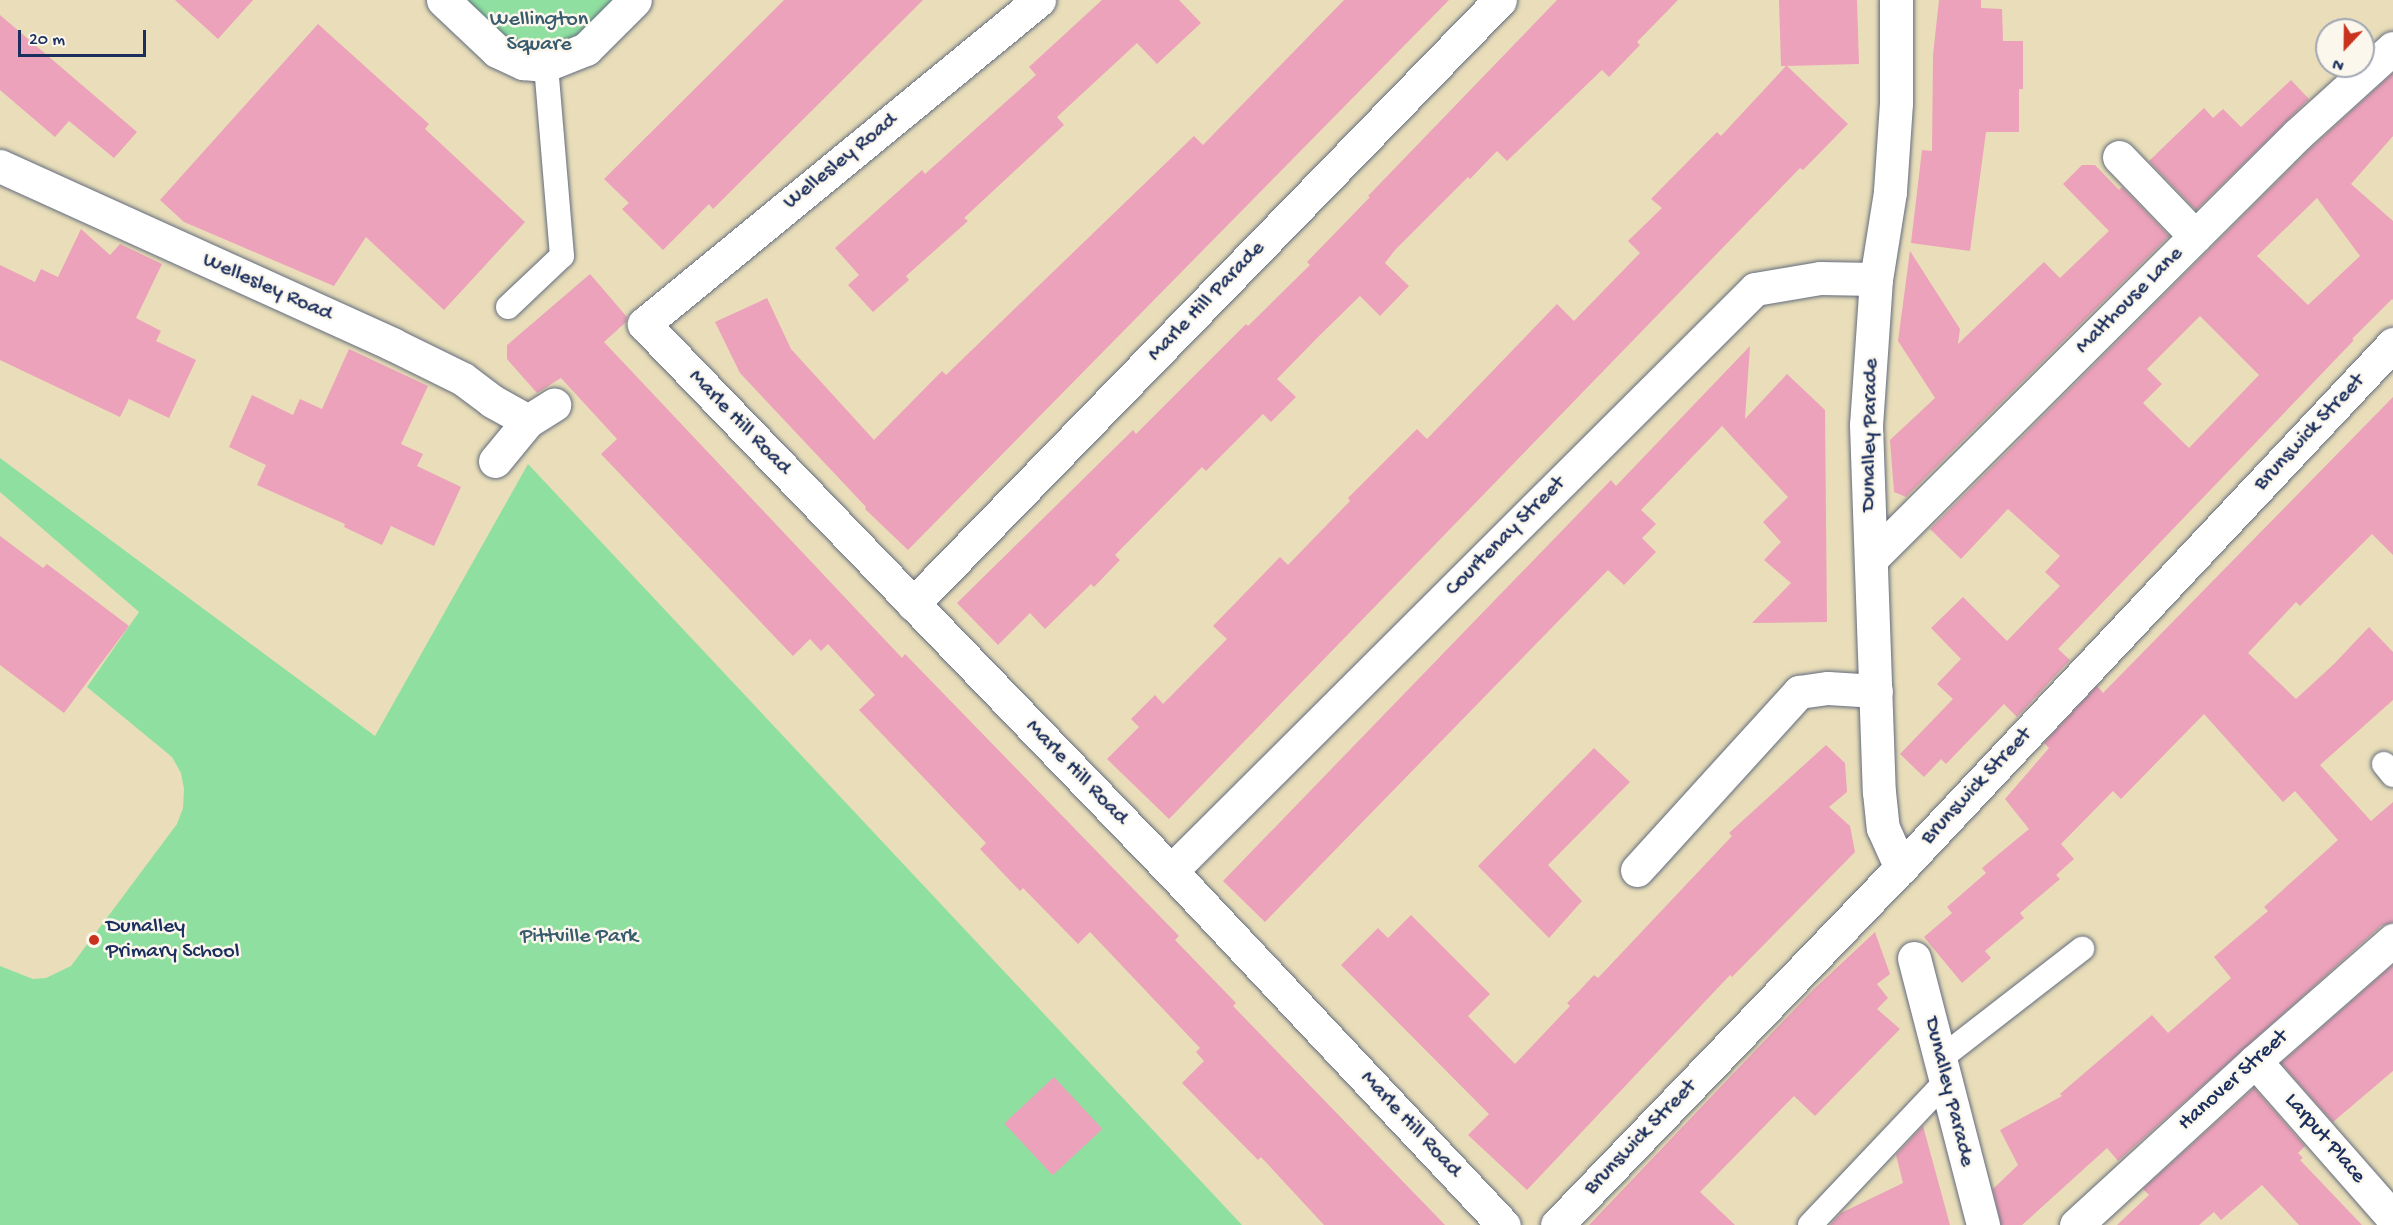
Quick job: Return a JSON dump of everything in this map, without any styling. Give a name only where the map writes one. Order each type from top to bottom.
[{"type":"street","points":[[443,0],[496,51],[523,63],[546,65],[586,49],[635,0]]},
{"type":"street","name":"Wellesley Road","points":[[644,324],[1039,0]]},
{"type":"street","name":"Marle Hill Parade","points":[[913,604],[1500,0]]},
{"type":"street","name":"Dunalley Parade","points":[[1896,0],[1896,103],[1890,192],[1876,279],[1866,425],[1879,792],[1883,828],[1901,868]]},
{"type":"street","name":"Malthouse Lane","points":[[1871,559],[2298,134],[2393,48]]},
{"type":"street","points":[[2119,157],[2195,236]]},
{"type":"street","name":"Wellesley Road","points":[[0,166],[392,344],[463,379],[492,401],[541,413],[495,461]]},
{"type":"street","name":"Courtenay Street","points":[[1171,871],[1755,289],[1820,278],[1876,279]]},
{"type":"street","name":"Marle Hill Road","points":[[644,324],[1171,871],[1504,1225]]},
{"type":"street","name":"Brunswick Street","points":[[1557,1225],[1901,868],[2393,344]]},
{"type":"street","points":[[1637,870],[1799,692],[1828,688],[1876,691]]},
{"type":"street","name":"Hanover Street","points":[[2076,1225],[2255,1061],[2393,940]]},
{"type":"street","name":"Dunalley Parade","points":[[1914,958],[1983,1225]]},
{"type":"street","name":"Larput Place","points":[[2255,1061],[2393,1218]]},
{"type":"lane","points":[[508,307],[562,256],[546,65]]},
{"type":"lane","points":[[1810,1225],[1943,1070],[2082,949]]},
{"type":"green space","name":"Wellington Square","points":[[443,0],[635,0],[546,65]]},
{"type":"green space","name":"Pittville Park","points":[[0,458],[375,736],[528,464],[1242,1225],[0,1225],[0,966],[33,979],[46,978],[71,966],[177,824],[183,808],[184,789],[181,773],[172,757],[87,687],[139,612],[0,492]]},
{"type":"building","points":[[175,0],[253,0],[218,39]]},
{"type":"building","points":[[784,0],[923,0],[713,209],[709,204],[663,250],[622,209],[629,203],[604,179]]},
{"type":"building","points":[[1102,0],[1179,0],[1201,23],[1157,64],[1137,43],[1057,117],[1064,125],[964,218],[968,221],[906,276],[909,280],[873,312],[848,285],[859,275],[835,248],[922,170],[925,174],[1036,75],[1029,67]]},
{"type":"building","points":[[1344,0],[1449,0],[908,550],[865,509],[866,507],[740,373],[715,322],[767,298],[791,349],[874,440],[942,371],[946,375],[1194,136],[1203,145]]},
{"type":"building","points":[[1557,0],[1678,0],[1637,42],[1640,45],[1609,77],[1602,70],[1507,161],[1497,151],[1395,250],[1385,263],[1409,286],[1380,316],[1360,296],[1319,336],[1277,379],[1296,397],[1271,422],[1263,414],[1206,471],[1202,467],[1115,555],[1120,560],[1094,587],[1091,584],[1045,629],[1030,613],[998,645],[957,603],[1133,430],[1136,434],[1246,324],[1248,326],[1310,265],[1307,262],[1370,197],[1368,196]]},
{"type":"building","points":[[1779,0],[1857,0],[1859,64],[1787,66],[1848,124],[1803,170],[1800,168],[1169,819],[1107,759],[1139,727],[1131,719],[1155,695],[1163,704],[1227,639],[1213,626],[1280,557],[1288,565],[1350,501],[1348,498],[1417,429],[1427,439],[1557,304],[1574,321],[1640,253],[1628,241],[1662,208],[1651,199],[1717,132],[1721,136],[1786,66],[1781,66]]},
{"type":"building","points":[[1939,0],[1981,0],[1981,8],[2002,9],[2003,41],[2023,41],[2023,89],[2019,89],[2019,132],[1986,132],[1970,251],[1911,243],[1922,150],[1932,151],[1933,55]]},
{"type":"building","points":[[0,15],[137,132],[114,158],[69,121],[55,137],[0,90]]},
{"type":"building","points":[[318,24],[429,124],[425,129],[525,222],[444,310],[366,237],[334,286],[184,222],[160,200]]},
{"type":"building","points":[[2393,73],[2393,136],[2351,184],[2393,221],[2393,300],[2352,339],[2354,340],[2058,649],[2070,660],[2017,717],[2004,704],[1946,764],[1941,759],[1924,777],[1900,754],[1953,699],[1937,684],[1961,659],[1931,628],[1963,597],[2007,641],[2060,586],[2045,572],[2060,556],[2008,509],[1961,559],[1930,529],[2311,148]],"holes":[[[2317,198],[2360,256],[2308,305],[2257,256]],[[2200,316],[2259,375],[2189,448],[2143,403],[2162,384],[2147,369]]]},
{"type":"building","points":[[2291,80],[2309,99],[2196,210],[2149,161],[2204,108],[2213,118],[2223,109],[2241,127]]},
{"type":"building","points":[[2082,165],[2095,165],[2119,190],[2122,187],[2169,236],[1906,497],[1894,492],[1890,440],[1935,398],[1898,341],[1910,251],[1960,329],[1958,344],[2044,262],[2060,278],[2109,231],[2063,184]]},
{"type":"building","points":[[81,229],[110,255],[120,244],[162,264],[136,318],[161,331],[156,341],[196,360],[169,418],[129,399],[120,417],[0,360],[0,265],[35,282],[41,269],[58,277]]},
{"type":"building","points":[[590,274],[627,317],[626,322],[604,342],[902,658],[905,654],[1179,936],[1175,940],[1236,1003],[1233,1006],[1445,1225],[1324,1225],[1261,1157],[1258,1160],[1182,1083],[1204,1061],[1196,1052],[1200,1048],[1090,932],[1078,944],[1023,888],[1020,891],[980,849],[986,843],[859,710],[875,695],[828,644],[821,651],[810,639],[793,656],[601,454],[617,439],[561,378],[537,393],[507,359],[507,345]]},
{"type":"building","points":[[1750,346],[1745,419],[1787,374],[1825,410],[1827,622],[1752,623],[1791,583],[1764,560],[1781,542],[1763,522],[1788,497],[1722,426],[1641,510],[1656,524],[1642,538],[1656,552],[1624,585],[1608,570],[1265,922],[1223,881],[1611,480],[1616,486]]},
{"type":"building","points":[[349,349],[428,386],[401,444],[423,454],[417,466],[461,487],[434,546],[391,526],[382,545],[344,527],[345,524],[257,485],[266,465],[229,447],[252,395],[293,415],[300,399],[322,409]]},
{"type":"building","points":[[2393,397],[2393,555],[2372,534],[2300,606],[2296,602],[2248,653],[2296,699],[2369,627],[2393,652],[2393,700],[2320,765],[2371,821],[2393,802],[2393,922],[2381,926],[2118,1161],[2107,1148],[2022,1225],[2001,1225],[1993,1189],[2018,1165],[2000,1130],[2062,1096],[2060,1094],[2152,1015],[2168,1033],[2231,978],[2214,957],[2268,911],[2264,907],[2338,840],[2295,791],[2283,802],[2204,714],[2121,799],[2113,791],[2061,844],[2074,859],[2056,875],[2060,879],[2020,913],[2024,918],[1985,951],[1991,958],[1962,983],[1924,937],[1952,913],[1947,907],[1986,873],[1982,868],[2029,829],[2005,799],[2049,748],[2044,743],[2097,686],[2103,693]]},
{"type":"building","points":[[0,536],[43,568],[47,564],[129,626],[64,713],[0,665]]},
{"type":"building","points":[[1826,745],[1845,763],[1847,792],[1829,807],[1850,826],[1855,852],[1732,977],[1730,975],[1527,1190],[1468,1135],[1489,1114],[1341,965],[1378,928],[1388,938],[1411,915],[1490,994],[1468,1016],[1515,1064],[1570,1006],[1567,1003],[1594,975],[1598,978],[1732,836],[1729,833]]},
{"type":"building","points":[[1594,748],[1630,782],[1548,865],[1582,901],[1549,938],[1478,866]]},
{"type":"building","points":[[1875,932],[1890,974],[1877,984],[1888,998],[1877,1009],[1900,1029],[1815,1116],[1794,1096],[1700,1192],[1735,1225],[1589,1225],[1813,990]]},
{"type":"building","points":[[2393,965],[2393,1071],[2333,1122],[2281,1063]]},
{"type":"building","points":[[1054,1077],[1102,1129],[1053,1175],[1004,1123]]},
{"type":"building","points":[[2254,1088],[2305,1146],[2298,1153],[2303,1158],[2300,1160],[2362,1225],[2299,1225],[2262,1185],[2221,1220],[2214,1212],[2199,1225],[2117,1225],[2149,1195],[2143,1189]]},
{"type":"building","points":[[1923,1126],[1950,1225],[1830,1225],[1841,1213],[1903,1183],[1896,1155]]},
{"type":"place","name":"Dunalley Primary School","points":[[94,940]]}]
